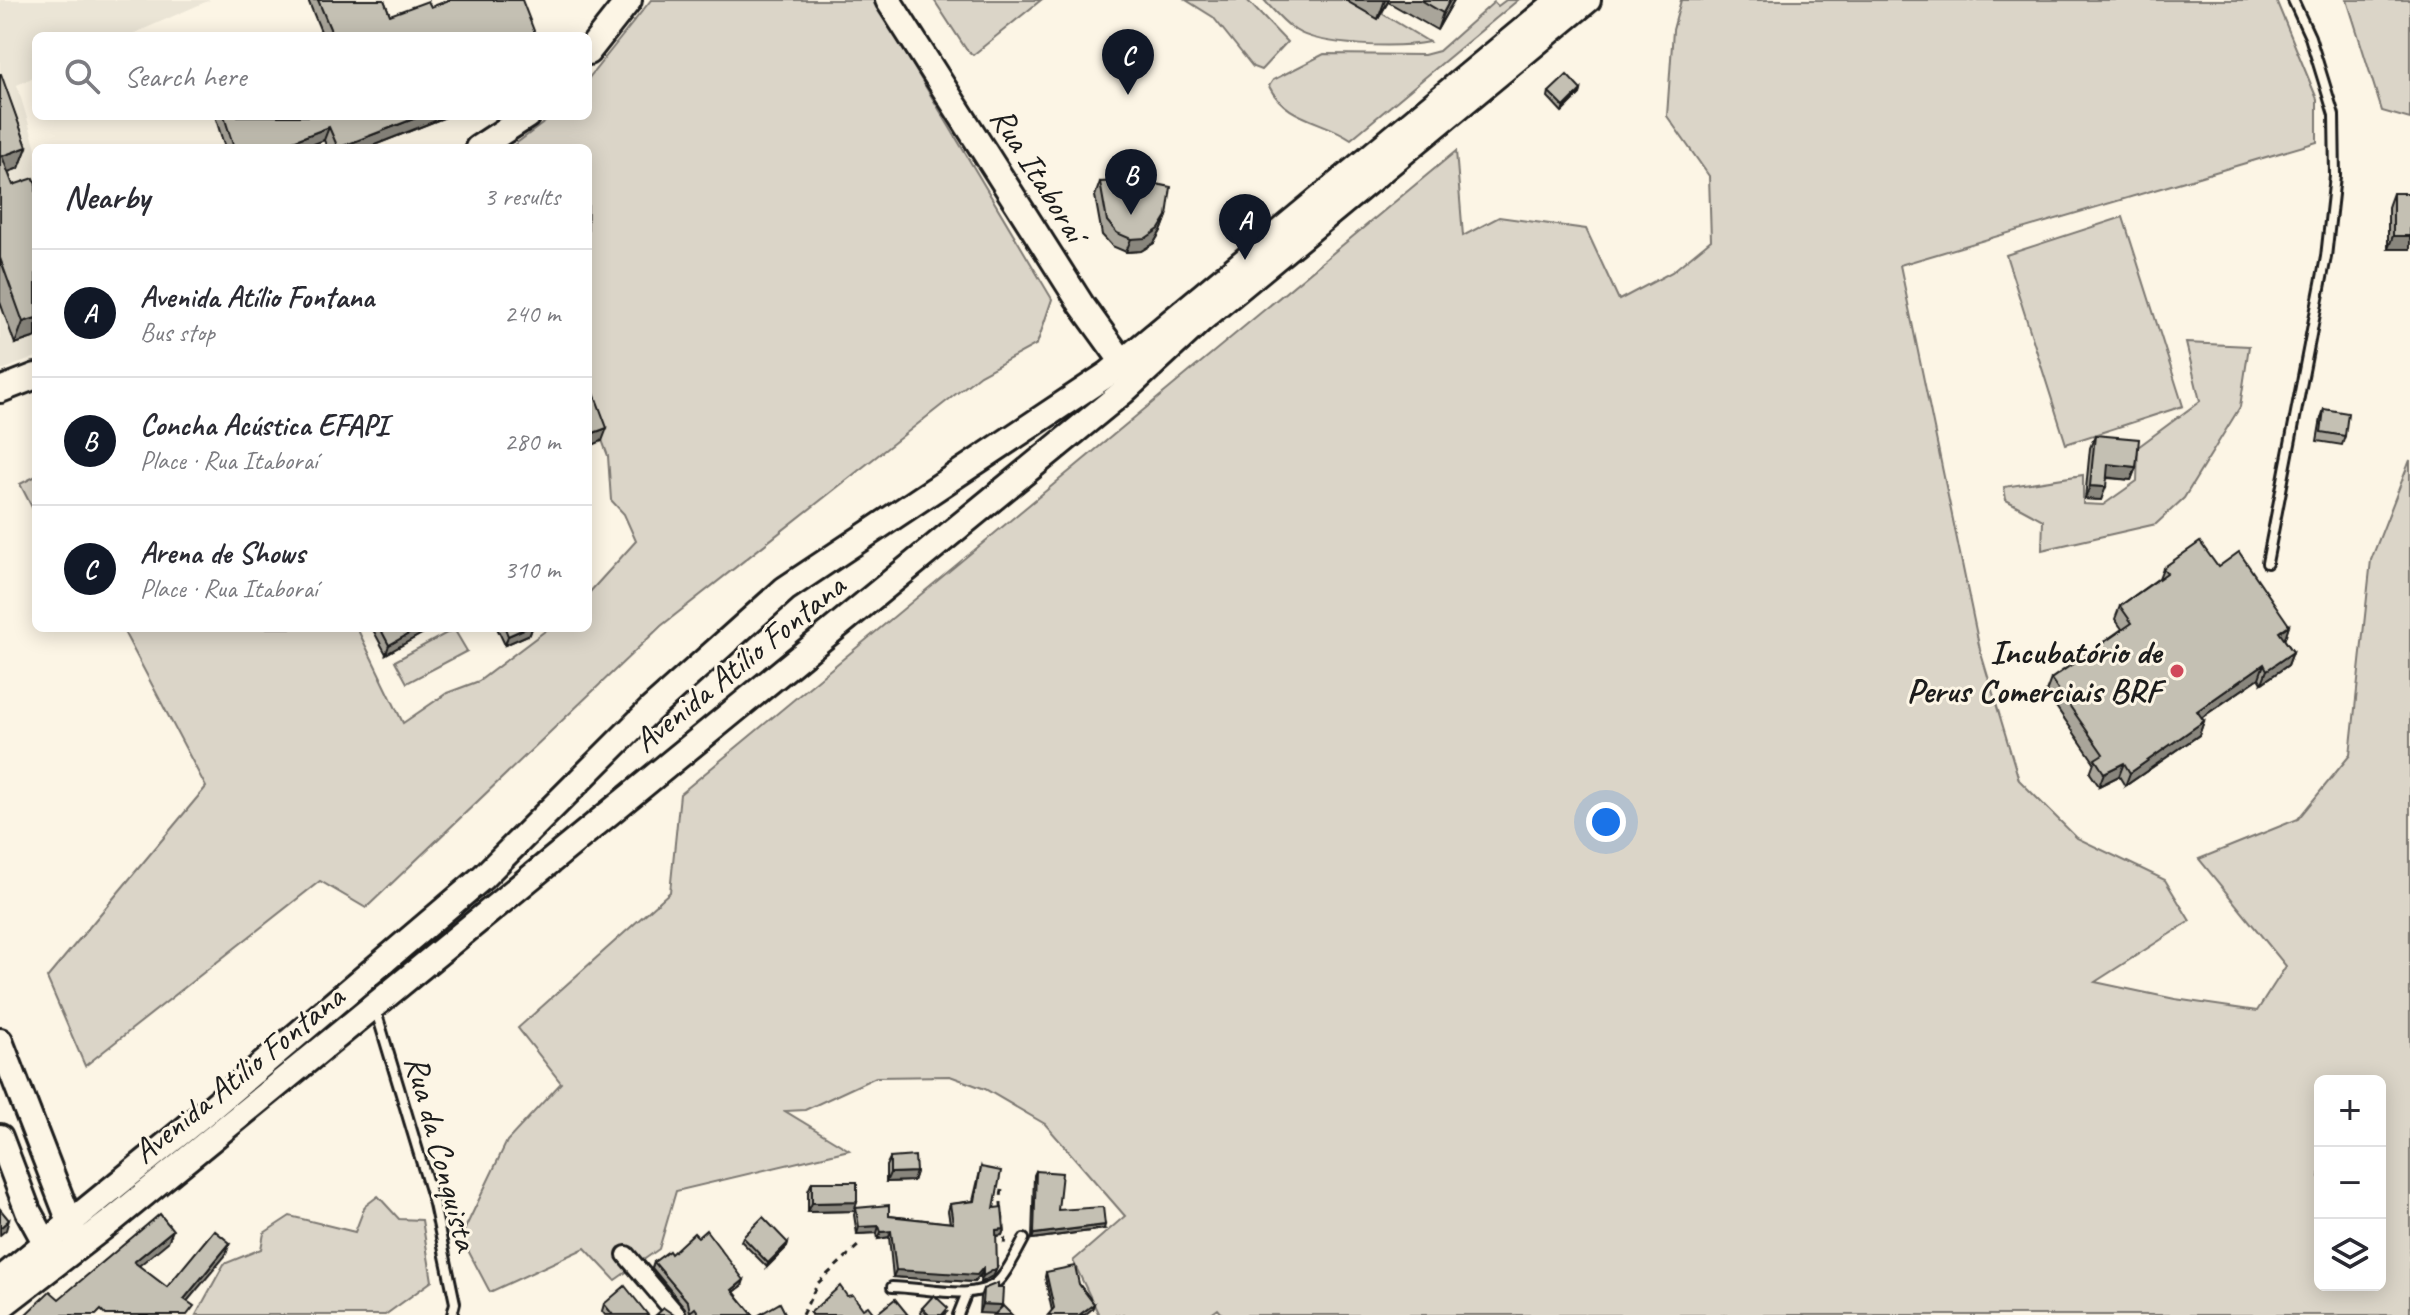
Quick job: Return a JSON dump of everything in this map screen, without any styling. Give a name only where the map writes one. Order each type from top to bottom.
[{"type":"main road","points":[[592,47],[629,0]]},
{"type":"main road","name":"Rua Itaboraí","points":[[888,0],[1081,304],[1129,371]]},
{"type":"main road","name":"Avenida Atílio Fontana","points":[[0,1280],[63,1243],[375,1005],[1129,371],[1559,0]]},
{"type":"main road","name":"Avenida Atílio Fontana","points":[[0,1307],[63,1243],[483,877],[650,710],[785,589],[1129,371],[1201,320],[1588,0]]},
{"type":"main road","points":[[484,144],[521,120]]},
{"type":"main road","points":[[0,390],[32,378]]},
{"type":"main road","points":[[0,1041],[55,1188],[63,1243]]},
{"type":"main road","points":[[0,1137],[28,1211],[63,1243]]},
{"type":"main road","points":[[15,1178],[46,1165]]},
{"type":"main road","points":[[28,1211],[55,1188]]},
{"type":"street","points":[[626,1255],[677,1315]]},
{"type":"lane","points":[[2267,563],[2326,257],[2335,176],[2334,115],[2310,37],[2293,0]]},
{"type":"lane","name":"Rua da Conquista","points":[[375,1005],[434,1204],[455,1303],[452,1315]]},
{"type":"lane","points":[[892,1287],[928,1287],[966,1295],[986,1290],[1000,1279],[1024,1239]]},
{"type":"lane","points":[[958,1315],[966,1295]]},
{"type":"path","points":[[997,1240],[1004,1245],[1005,1225],[999,1205],[1002,1190]]},
{"type":"path","points":[[802,1315],[818,1283],[861,1243]]},
{"type":"shaded area","points":[[0,0],[210,0],[137,32],[32,32],[32,78],[17,85],[35,144],[32,144],[32,359],[0,371]]},
{"type":"shaded area","points":[[651,0],[874,0],[1052,299],[1037,344],[980,375],[661,626],[366,908],[320,881],[85,1066],[47,978],[206,787],[124,632],[359,632],[403,723],[447,693],[479,681],[544,632],[592,632],[592,590],[636,541],[624,514],[611,500],[608,456],[592,414],[592,144],[515,144],[548,120],[592,120],[592,74]]},
{"type":"shaded area","points":[[934,0],[1041,0],[973,55]]},
{"type":"shaded area","points":[[1186,0],[1247,0],[1287,42],[1261,70],[1253,67],[1213,17]]},
{"type":"shaded area","points":[[1264,0],[1345,0],[1378,19],[1381,13],[1429,42],[1380,45],[1322,40],[1295,30]]},
{"type":"shaded area","points":[[1506,0],[1518,0],[1351,139],[1295,113],[1276,97],[1269,86],[1273,80],[1324,54],[1424,55],[1439,51],[1494,2],[1498,6]]},
{"type":"shaded area","points":[[1681,0],[2276,0],[2317,99],[2317,142],[1900,265],[1980,650],[2019,780],[2077,838],[2165,880],[2190,921],[2095,982],[2175,999],[2257,1011],[2286,966],[2199,859],[2298,819],[2350,755],[2371,560],[2410,460],[2410,1315],[1223,1315],[1218,1309],[1210,1315],[1099,1315],[1073,1261],[1125,1216],[1045,1124],[985,1089],[950,1076],[876,1077],[805,1110],[785,1111],[849,1150],[676,1191],[659,1249],[615,1280],[585,1248],[490,1292],[461,1237],[507,1141],[561,1083],[518,1028],[670,892],[680,794],[1456,151],[1463,236],[1499,217],[1586,229],[1619,300],[1672,272],[1711,240],[1709,176],[1667,116],[1673,30]]},
{"type":"shaded area","points":[[2347,0],[2410,0],[2410,119],[2382,111]]},
{"type":"shaded area","points":[[2123,217],[2183,406],[2066,444],[2006,255]]},
{"type":"shaded area","points":[[2186,343],[2249,346],[2240,407],[2184,498],[2156,524],[2042,550],[2043,520],[2006,500],[2004,487],[2083,475],[2083,504],[2103,505],[2137,481],[2138,447],[2200,401]]},
{"type":"shaded area","points":[[32,478],[32,507],[20,484]]},
{"type":"shaded area","points":[[448,632],[456,632],[467,651],[407,683],[395,661]]},
{"type":"shaded area","points":[[378,1196],[399,1219],[422,1220],[432,1281],[385,1315],[196,1315],[224,1264],[261,1249],[264,1233],[290,1216],[355,1232],[365,1206]]},
{"type":"building","points":[[318,0],[384,0],[390,15],[428,1],[431,7],[449,0],[522,0],[534,32],[328,32],[331,31]]},
{"type":"building","points":[[1421,0],[1450,0],[1443,13]]},
{"type":"building","points":[[1,74],[27,147],[2,156],[13,185],[32,179],[32,319],[23,322],[0,258]]},
{"type":"building","points":[[1567,75],[1581,90],[1564,107],[1549,92]]},
{"type":"building","points":[[225,120],[411,120],[348,144],[336,144],[329,127],[285,144],[233,144]]},
{"type":"building","points":[[1136,180],[1171,187],[1167,216],[1159,229],[1146,238],[1131,239],[1117,233],[1107,221],[1100,182]]},
{"type":"building","points":[[2393,193],[2410,193],[2410,236],[2393,236]]},
{"type":"building","points":[[592,388],[607,428],[592,434]]},
{"type":"building","points":[[2324,409],[2348,413],[2345,436],[2321,432]]},
{"type":"building","points":[[2095,435],[2139,439],[2136,467],[2108,464],[2106,487],[2090,486]]},
{"type":"building","name":"Incubatório de Perus Comerciais BRF","points":[[2200,542],[2218,567],[2239,552],[2289,625],[2279,632],[2293,652],[2267,670],[2264,664],[2197,711],[2204,721],[2130,773],[2124,763],[2104,773],[2095,759],[2103,754],[2051,679],[2132,623],[2120,606],[2167,573],[2163,568]]},
{"type":"building","points":[[382,632],[412,632],[389,645]]},
{"type":"building","points":[[915,1156],[916,1172],[890,1173],[890,1158]]},
{"type":"building","points":[[981,1167],[1001,1171],[994,1208],[1002,1207],[1004,1229],[996,1230],[997,1268],[983,1276],[983,1268],[977,1275],[896,1270],[891,1231],[881,1232],[879,1226],[859,1227],[856,1208],[889,1205],[889,1216],[953,1223],[950,1204],[975,1201]]},
{"type":"building","points":[[1036,1171],[1062,1173],[1058,1210],[1103,1207],[1105,1225],[1034,1234]]},
{"type":"building","points":[[812,1182],[857,1182],[857,1202],[812,1203]]},
{"type":"building","points":[[0,1209],[9,1220],[0,1228]]},
{"type":"building","points":[[160,1214],[173,1230],[134,1262],[167,1287],[214,1230],[230,1243],[184,1299],[194,1306],[187,1315],[106,1315],[101,1310],[96,1315],[25,1315],[50,1291],[59,1299]]},
{"type":"building","points":[[763,1217],[788,1243],[768,1263],[743,1237]]},
{"type":"building","points":[[706,1230],[744,1280],[732,1290],[753,1315],[700,1315],[695,1308],[690,1312],[688,1302],[654,1262],[669,1251],[671,1254],[694,1233],[698,1237]]},
{"type":"building","points":[[1075,1266],[1079,1284],[1094,1304],[1079,1315],[1048,1315],[1054,1308],[1046,1272]]},
{"type":"building","points":[[998,1283],[998,1288],[1003,1288],[1002,1305],[982,1304],[983,1289]]},
{"type":"building","points":[[625,1286],[648,1315],[613,1315],[604,1304]]},
{"type":"building","points":[[840,1286],[847,1296],[853,1295],[863,1309],[868,1306],[875,1315],[810,1313]]},
{"type":"building","points":[[934,1295],[948,1308],[942,1315],[929,1315],[922,1308]]},
{"type":"building","points":[[895,1299],[908,1315],[875,1315]]},
{"type":"building","points":[[780,1303],[786,1315],[759,1315]]},
{"type":"building","points":[[1003,1306],[1012,1315],[994,1315]]},
{"type":"building","points":[[664,1308],[674,1315],[656,1315]]},
{"type":"place","name":"Arena de Shows","points":[[1128,95]]},
{"type":"place","name":"Concha Acústica EFAPI","points":[[1131,215]]},
{"type":"place","name":"Avenida Atílio Fontana","points":[[1245,260]]},
{"type":"place","name":"Incubatório de Perus Comerciais BRF","points":[[2177,671]]}]
